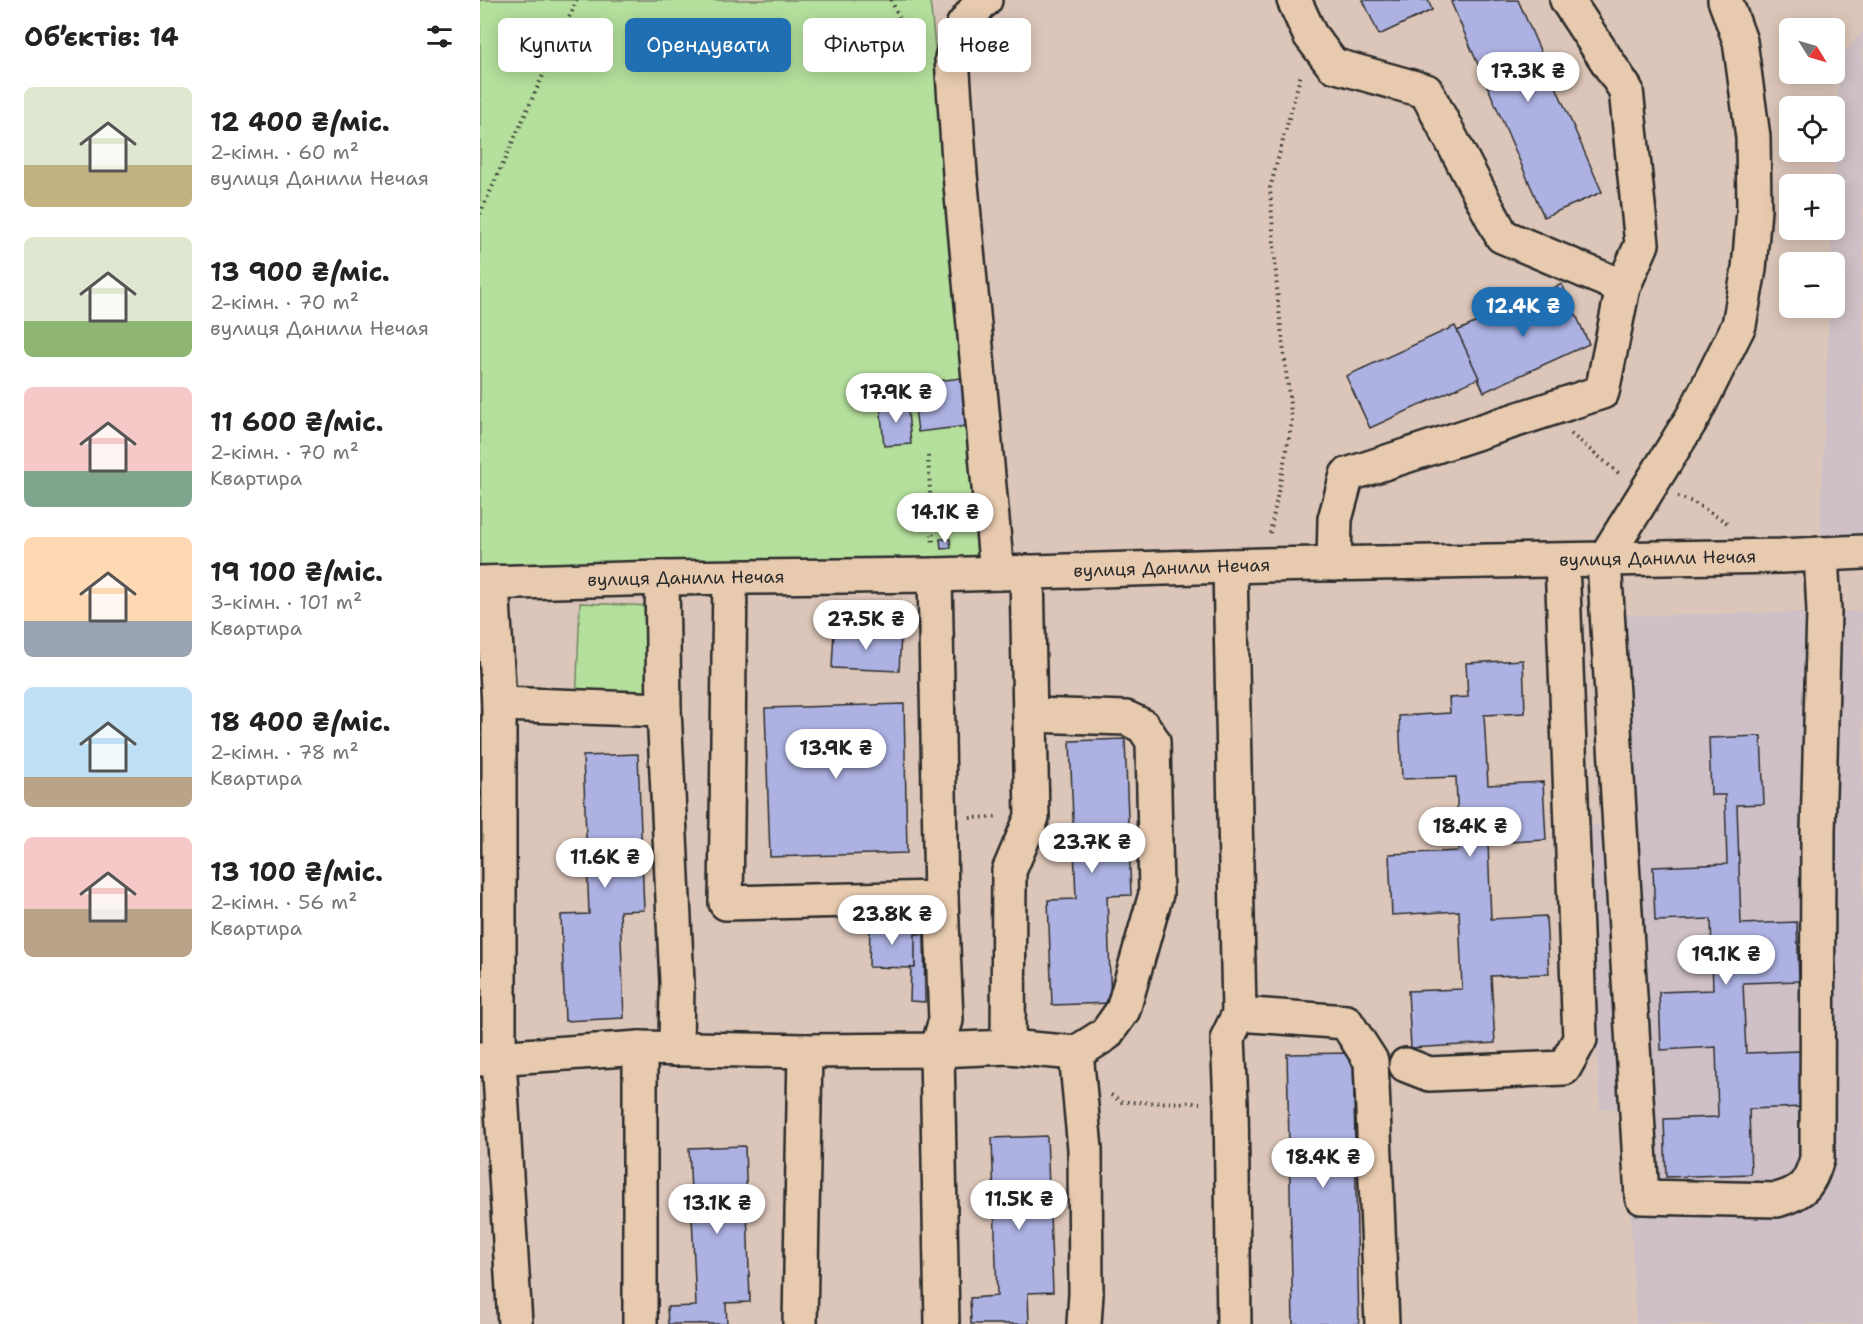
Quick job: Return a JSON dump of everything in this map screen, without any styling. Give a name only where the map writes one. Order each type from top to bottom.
[{"type":"street","points":[[984,0],[963,26],[952,58],[960,174],[1030,714],[1032,817],[1009,871],[1008,1047]]},
{"type":"street","points":[[1294,0],[1310,35],[1333,65],[1426,91],[1502,236],[1623,287]]},
{"type":"street","points":[[1334,564],[1335,519],[1347,475],[1602,392],[1623,287],[1642,244],[1626,90],[1567,0]]},
{"type":"street","points":[[1725,0],[1740,41],[1753,137],[1752,234],[1749,269],[1739,325],[1694,415],[1604,560],[1642,1197],[1777,1200],[1792,1196],[1804,1189],[1817,1159],[1818,832],[1824,611],[1821,554]]},
{"type":"street","name":"вулиця Данили Нечая","points":[[486,583],[662,578],[935,575],[1263,565],[1562,561],[1863,552]]},
{"type":"street","points":[[1407,1065],[1429,1074],[1564,1068],[1580,1039],[1562,561]]},
{"type":"street","points":[[1230,566],[1239,1014],[1228,1037],[1234,1324]]},
{"type":"street","points":[[935,575],[941,898],[946,1020],[937,1050],[942,1324]]},
{"type":"street","points":[[662,578],[664,710],[677,982],[676,1049]]},
{"type":"street","points":[[730,578],[726,903],[941,898]]},
{"type":"street","points":[[486,583],[499,704],[489,1059],[515,1324]]},
{"type":"street","points":[[499,704],[664,710]]},
{"type":"street","points":[[489,1059],[640,1048],[805,1051],[1008,1047],[1076,1053],[1106,1034],[1123,1010],[1156,894],[1153,741],[1143,726],[1126,718],[1030,714]]},
{"type":"street","points":[[1239,1014],[1346,1022],[1371,1061],[1382,1324]]},
{"type":"street","points":[[640,1048],[640,1324]]},
{"type":"street","points":[[800,1324],[805,1051]]},
{"type":"street","points":[[1076,1053],[1085,1149],[1086,1294],[1084,1324]]},
{"type":"path","points":[[480,214],[577,0]]},
{"type":"path","points":[[1263,565],[1292,422],[1278,302],[1270,188],[1310,35]]},
{"type":"path","points":[[928,456],[935,575]]},
{"type":"path","points":[[940,818],[1032,817]]},
{"type":"path","points":[[1122,1102],[1231,1103]]},
{"type":"shaded area","points":[[1863,30],[1863,535],[1820,537],[1829,318],[1845,318],[1845,252],[1831,252],[1832,240],[1845,240],[1845,174],[1834,174],[1835,162],[1845,162],[1845,96],[1838,96],[1838,84],[1845,84],[1845,53]]},
{"type":"shaded area","points":[[1863,611],[1863,1324],[1636,1324],[1625,1108],[1600,1109],[1586,826],[1610,824],[1598,616]]},
{"type":"green space","points":[[480,0],[930,0],[990,556],[480,570]]},
{"type":"green space","points":[[580,603],[652,606],[647,707],[576,705]]},
{"type":"building","points":[[1363,0],[1428,0],[1432,10],[1379,35]]},
{"type":"building","points":[[1457,0],[1518,0],[1602,192],[1544,217],[1451,2]]},
{"type":"building","points":[[1562,284],[1589,344],[1484,392],[1457,331]]},
{"type":"building","points":[[1455,326],[1479,378],[1370,428],[1346,376]]},
{"type":"building","points":[[961,378],[967,426],[918,432],[912,384]]},
{"type":"building","points":[[907,401],[911,444],[884,446],[880,404]]},
{"type":"building","points":[[940,539],[950,539],[951,548],[941,549]]},
{"type":"building","points":[[834,631],[901,634],[899,671],[832,668]]},
{"type":"building","points":[[1523,660],[1525,713],[1484,715],[1488,785],[1543,782],[1546,840],[1488,843],[1491,919],[1546,916],[1549,974],[1491,976],[1495,1043],[1411,1048],[1408,991],[1462,989],[1459,911],[1392,915],[1389,854],[1459,851],[1456,777],[1402,779],[1399,716],[1450,713],[1449,698],[1468,697],[1466,663]]},
{"type":"building","points":[[904,704],[907,853],[770,857],[765,708]]},
{"type":"building","points":[[1761,736],[1764,804],[1737,805],[1741,924],[1797,922],[1799,981],[1743,983],[1746,1053],[1801,1051],[1803,1107],[1749,1109],[1751,1174],[1666,1177],[1664,1119],[1718,1117],[1716,1047],[1661,1050],[1659,992],[1713,990],[1711,919],[1655,921],[1653,867],[1727,864],[1725,795],[1711,795],[1709,738]]},
{"type":"building","points":[[1125,739],[1131,895],[1107,896],[1111,1003],[1052,1005],[1048,900],[1076,899],[1070,741]]},
{"type":"building","points":[[638,754],[644,910],[620,911],[624,1018],[565,1021],[561,915],[589,914],[583,756]]},
{"type":"building","points":[[870,924],[916,925],[915,968],[869,967]]},
{"type":"building","points":[[915,934],[924,934],[925,1002],[910,1001],[911,968],[915,968]]},
{"type":"building","points":[[1353,1053],[1359,1324],[1293,1324],[1287,1054]]},
{"type":"building","points":[[1047,1136],[1053,1292],[1028,1293],[1029,1324],[971,1324],[970,1298],[997,1296],[992,1138]]},
{"type":"building","points":[[745,1146],[750,1302],[726,1303],[727,1324],[668,1324],[667,1307],[696,1306],[689,1148]]}]
